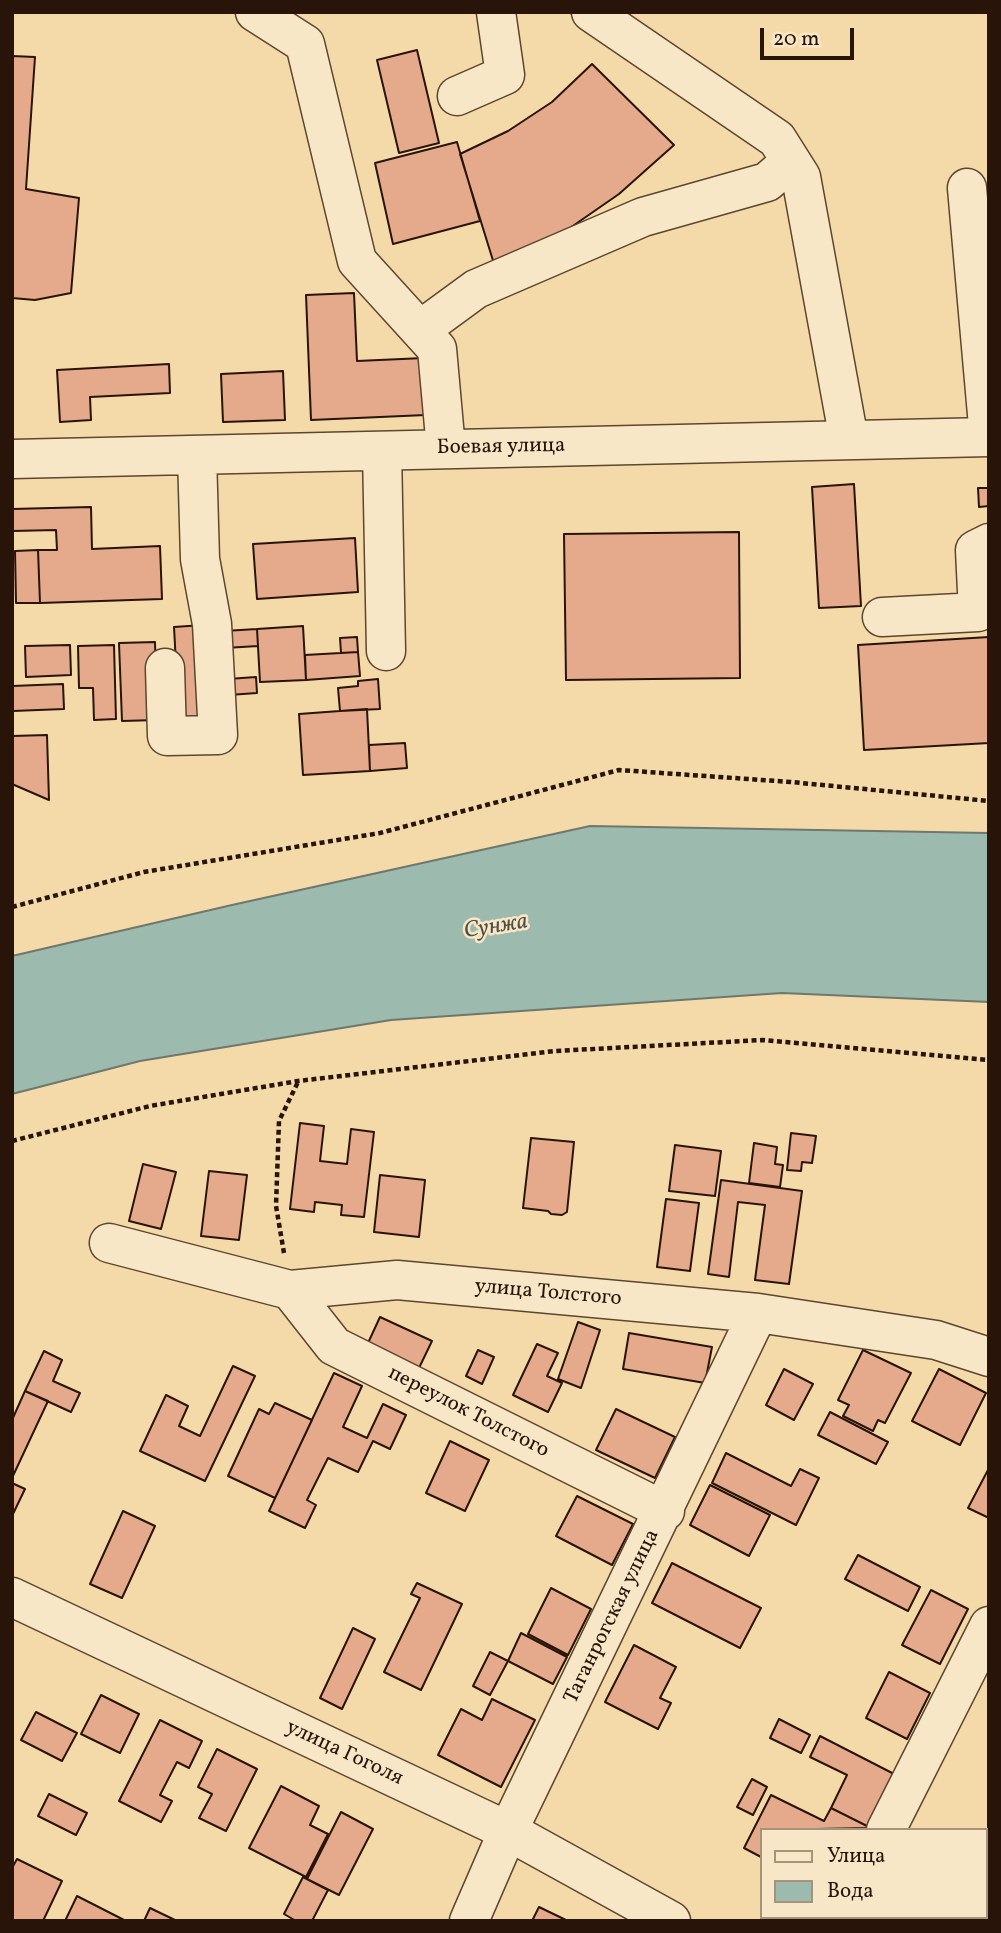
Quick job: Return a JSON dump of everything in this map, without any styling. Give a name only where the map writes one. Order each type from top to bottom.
[{"type":"street","points":[[255,12],[305,44],[357,261],[438,349],[446,449]]},
{"type":"street","points":[[457,96],[505,75],[496,12]]},
{"type":"street","points":[[591,12],[777,139],[801,177],[849,440]]},
{"type":"street","points":[[420,330],[476,289],[643,217],[767,182],[791,161]]},
{"type":"street","points":[[967,188],[989,437]]},
{"type":"street","name":"Боевая улица","points":[[12,459],[989,437]]},
{"type":"street","points":[[382,451],[386,651]]},
{"type":"street","points":[[165,668],[167,736],[218,735],[212,625],[200,559],[197,455]]},
{"type":"street","points":[[882,617],[978,612],[975,550],[989,543]]},
{"type":"street","name":"улица Толстого","points":[[109,1243],[290,1290],[397,1280],[758,1313],[936,1340],[989,1357]]},
{"type":"street","name":"переулок Толстого","points":[[290,1290],[334,1346],[665,1511]]},
{"type":"street","name":"Таганрогская улица","points":[[469,1921],[508,1831],[665,1511],[758,1313]]},
{"type":"street","name":"улица Гоголя","points":[[12,1597],[508,1831],[671,1921]]},
{"type":"street","points":[[887,1828],[977,1678],[989,1626]]},
{"type":"path","points":[[12,907],[144,872],[380,833],[619,770],[791,782],[989,801]]},
{"type":"path","points":[[12,1141],[150,1106],[298,1081],[555,1051],[763,1040],[989,1060]]},
{"type":"path","points":[[290,1290],[276,1206],[278,1133],[279,1121],[298,1081]]},
{"type":"water","name":"Сунжа","points":[[590,826],[989,833],[989,1002],[782,993],[391,1020],[140,1061],[12,1094],[12,956]]},
{"type":"building","points":[[417,50],[439,143],[399,153],[377,60]]},
{"type":"building","points":[[12,56],[35,57],[26,189],[79,198],[71,293],[35,300],[12,298]]},
{"type":"building","points":[[592,64],[674,145],[619,194],[554,239],[495,267],[460,154],[508,131],[552,102]]},
{"type":"building","points":[[457,142],[480,221],[393,244],[375,163]]},
{"type":"building","points":[[354,293],[357,361],[424,358],[426,415],[311,420],[306,295]]},
{"type":"building","points":[[169,364],[170,393],[90,397],[91,420],[60,422],[57,370]]},
{"type":"building","points":[[283,371],[285,420],[223,422],[221,374]]},
{"type":"building","points":[[854,484],[861,606],[819,608],[812,487]]},
{"type":"building","points":[[978,488],[989,488],[989,506],[979,507]]},
{"type":"building","points":[[91,507],[92,549],[160,546],[162,599],[40,603],[38,550],[57,550],[56,530],[12,531],[12,509]]},
{"type":"building","points":[[739,532],[740,678],[566,680],[564,534]]},
{"type":"building","points":[[355,538],[358,592],[257,599],[253,544]]},
{"type":"building","points":[[38,550],[40,603],[16,603],[15,551]]},
{"type":"building","points":[[203,625],[209,717],[179,719],[174,627]]},
{"type":"building","points":[[303,626],[306,680],[260,682],[257,629]]},
{"type":"building","points":[[257,629],[258,646],[225,648],[224,631]]},
{"type":"building","points":[[357,637],[358,652],[341,653],[340,638]]},
{"type":"building","points":[[989,637],[989,743],[864,750],[858,645]]},
{"type":"building","points":[[155,642],[157,720],[122,721],[119,643]]},
{"type":"building","points":[[70,645],[71,675],[26,677],[25,646]]},
{"type":"building","points":[[114,645],[116,719],[94,720],[93,688],[79,688],[78,646]]},
{"type":"building","points":[[358,652],[360,676],[306,680],[305,655]]},
{"type":"building","points":[[256,677],[257,693],[229,695],[228,679]]},
{"type":"building","points":[[378,679],[380,709],[340,711],[338,688],[358,686],[358,681]]},
{"type":"building","points":[[63,684],[64,709],[13,711],[12,686]]},
{"type":"building","points":[[367,709],[370,771],[303,775],[299,714]]},
{"type":"building","points":[[47,735],[49,800],[12,784],[12,736]]},
{"type":"building","points":[[405,743],[407,768],[370,771],[369,745]]},
{"type":"building","points":[[300,1123],[324,1126],[320,1161],[347,1164],[351,1129],[374,1132],[364,1217],[341,1215],[342,1205],[315,1202],[314,1212],[290,1209]]},
{"type":"building","points":[[791,1133],[816,1136],[812,1163],[802,1162],[801,1171],[787,1170]]},
{"type":"building","points":[[531,1138],[574,1142],[567,1212],[562,1215],[523,1208]]},
{"type":"building","points":[[754,1143],[777,1147],[775,1164],[783,1165],[780,1187],[749,1183]]},
{"type":"building","points":[[675,1145],[721,1151],[715,1196],[669,1191]]},
{"type":"building","points":[[143,1164],[176,1172],[161,1229],[129,1221]]},
{"type":"building","points":[[209,1171],[247,1175],[239,1240],[201,1236]]},
{"type":"building","points":[[380,1175],[425,1180],[419,1237],[374,1232]]},
{"type":"building","points":[[721,1180],[802,1191],[789,1284],[755,1280],[765,1205],[738,1202],[729,1277],[708,1274]]},
{"type":"building","points":[[666,1199],[699,1203],[690,1271],[657,1267]]},
{"type":"building","points":[[380,1317],[432,1341],[419,1368],[368,1343]]},
{"type":"building","points":[[578,1322],[600,1330],[581,1388],[558,1379]]},
{"type":"building","points":[[629,1333],[712,1347],[705,1383],[623,1369]]},
{"type":"building","points":[[537,1344],[558,1353],[547,1376],[562,1383],[548,1412],[513,1395]]},
{"type":"building","points":[[478,1350],[494,1357],[482,1384],[466,1376]]},
{"type":"building","points":[[863,1350],[911,1373],[885,1423],[878,1420],[873,1431],[843,1416],[849,1405],[838,1400]]},
{"type":"building","points":[[44,1351],[62,1360],[53,1381],[80,1393],[71,1412],[25,1391]]},
{"type":"building","points":[[233,1366],[255,1376],[205,1481],[140,1451],[166,1395],[188,1406],[179,1426],[200,1436]]},
{"type":"building","points":[[784,1369],[813,1384],[794,1420],[766,1405]]},
{"type":"building","points":[[939,1369],[986,1393],[960,1445],[912,1421]]},
{"type":"building","points":[[334,1373],[362,1386],[343,1427],[367,1438],[383,1404],[406,1415],[390,1449],[373,1441],[358,1472],[328,1458],[307,1500],[316,1505],[305,1528],[269,1511]]},
{"type":"building","points":[[25,1391],[48,1401],[12,1478],[12,1420]]},
{"type":"building","points":[[275,1403],[312,1420],[275,1498],[228,1476],[259,1409],[269,1414]]},
{"type":"building","points":[[616,1409],[675,1437],[655,1478],[596,1450]]},
{"type":"building","points":[[830,1412],[888,1442],[876,1464],[818,1435]]},
{"type":"building","points":[[450,1441],[489,1460],[465,1511],[426,1493]]},
{"type":"building","points":[[726,1453],[791,1486],[800,1469],[819,1478],[796,1525],[712,1483]]},
{"type":"building","points":[[989,1468],[989,1518],[968,1508]]},
{"type":"building","points":[[12,1483],[25,1489],[12,1516]]},
{"type":"building","points":[[710,1485],[770,1515],[749,1556],[690,1525]]},
{"type":"building","points":[[577,1496],[633,1524],[612,1565],[556,1536]]},
{"type":"building","points":[[123,1511],[155,1526],[122,1598],[90,1584]]},
{"type":"building","points":[[858,1555],[920,1587],[908,1611],[845,1579]]},
{"type":"building","points":[[672,1563],[761,1608],[740,1648],[652,1603]]},
{"type":"building","points":[[417,1583],[462,1604],[421,1690],[384,1672],[420,1598],[411,1594]]},
{"type":"building","points":[[551,1588],[591,1609],[568,1655],[528,1634]]},
{"type":"building","points":[[931,1590],[968,1609],[940,1664],[902,1645]]},
{"type":"building","points":[[353,1628],[375,1639],[342,1709],[320,1698]]},
{"type":"building","points":[[521,1633],[567,1657],[553,1684],[508,1661]]},
{"type":"building","points":[[634,1645],[676,1667],[660,1698],[671,1703],[658,1729],[605,1702]]},
{"type":"building","points":[[490,1652],[508,1661],[490,1695],[473,1686]]},
{"type":"building","points":[[889,1672],[930,1693],[907,1739],[866,1718]]},
{"type":"building","points":[[101,1695],[139,1714],[120,1753],[81,1734]]},
{"type":"building","points":[[492,1699],[535,1720],[501,1787],[438,1755],[461,1709],[482,1720]]},
{"type":"building","points":[[36,1712],[77,1733],[62,1761],[21,1740]]},
{"type":"building","points":[[779,1719],[810,1735],[801,1753],[770,1738]]},
{"type":"building","points":[[160,1720],[202,1741],[189,1768],[177,1762],[160,1795],[172,1801],[161,1822],[119,1801]]},
{"type":"building","points":[[820,1736],[898,1776],[871,1828],[831,1808],[847,1775],[810,1757]]},
{"type":"building","points":[[217,1749],[257,1769],[226,1831],[199,1818],[212,1794],[198,1787]]},
{"type":"building","points":[[752,1779],[767,1787],[753,1815],[737,1807]]},
{"type":"building","points":[[281,1786],[319,1806],[310,1825],[328,1834],[306,1877],[249,1848]]},
{"type":"building","points":[[49,1794],[87,1813],[76,1835],[38,1816]]},
{"type":"building","points":[[771,1795],[824,1821],[831,1808],[871,1828],[760,1828],[760,1856],[744,1848]]},
{"type":"building","points":[[341,1812],[373,1829],[339,1895],[307,1879]]},
{"type":"building","points":[[17,1859],[62,1881],[43,1921],[12,1921],[12,1868]]},
{"type":"building","points":[[303,1877],[328,1890],[312,1921],[296,1921],[284,1914]]},
{"type":"building","points":[[77,1896],[126,1921],[65,1921]]},
{"type":"building","points":[[539,1907],[568,1921],[532,1921]]},
{"type":"building","points":[[150,1908],[177,1921],[144,1921]]},
{"type":"building","points":[[772,1919],[825,1919],[824,1921]]},
{"type":"building","points":[[858,1919],[881,1919],[880,1921]]},
{"type":"building","points":[[894,1919],[931,1919],[930,1921]]}]
